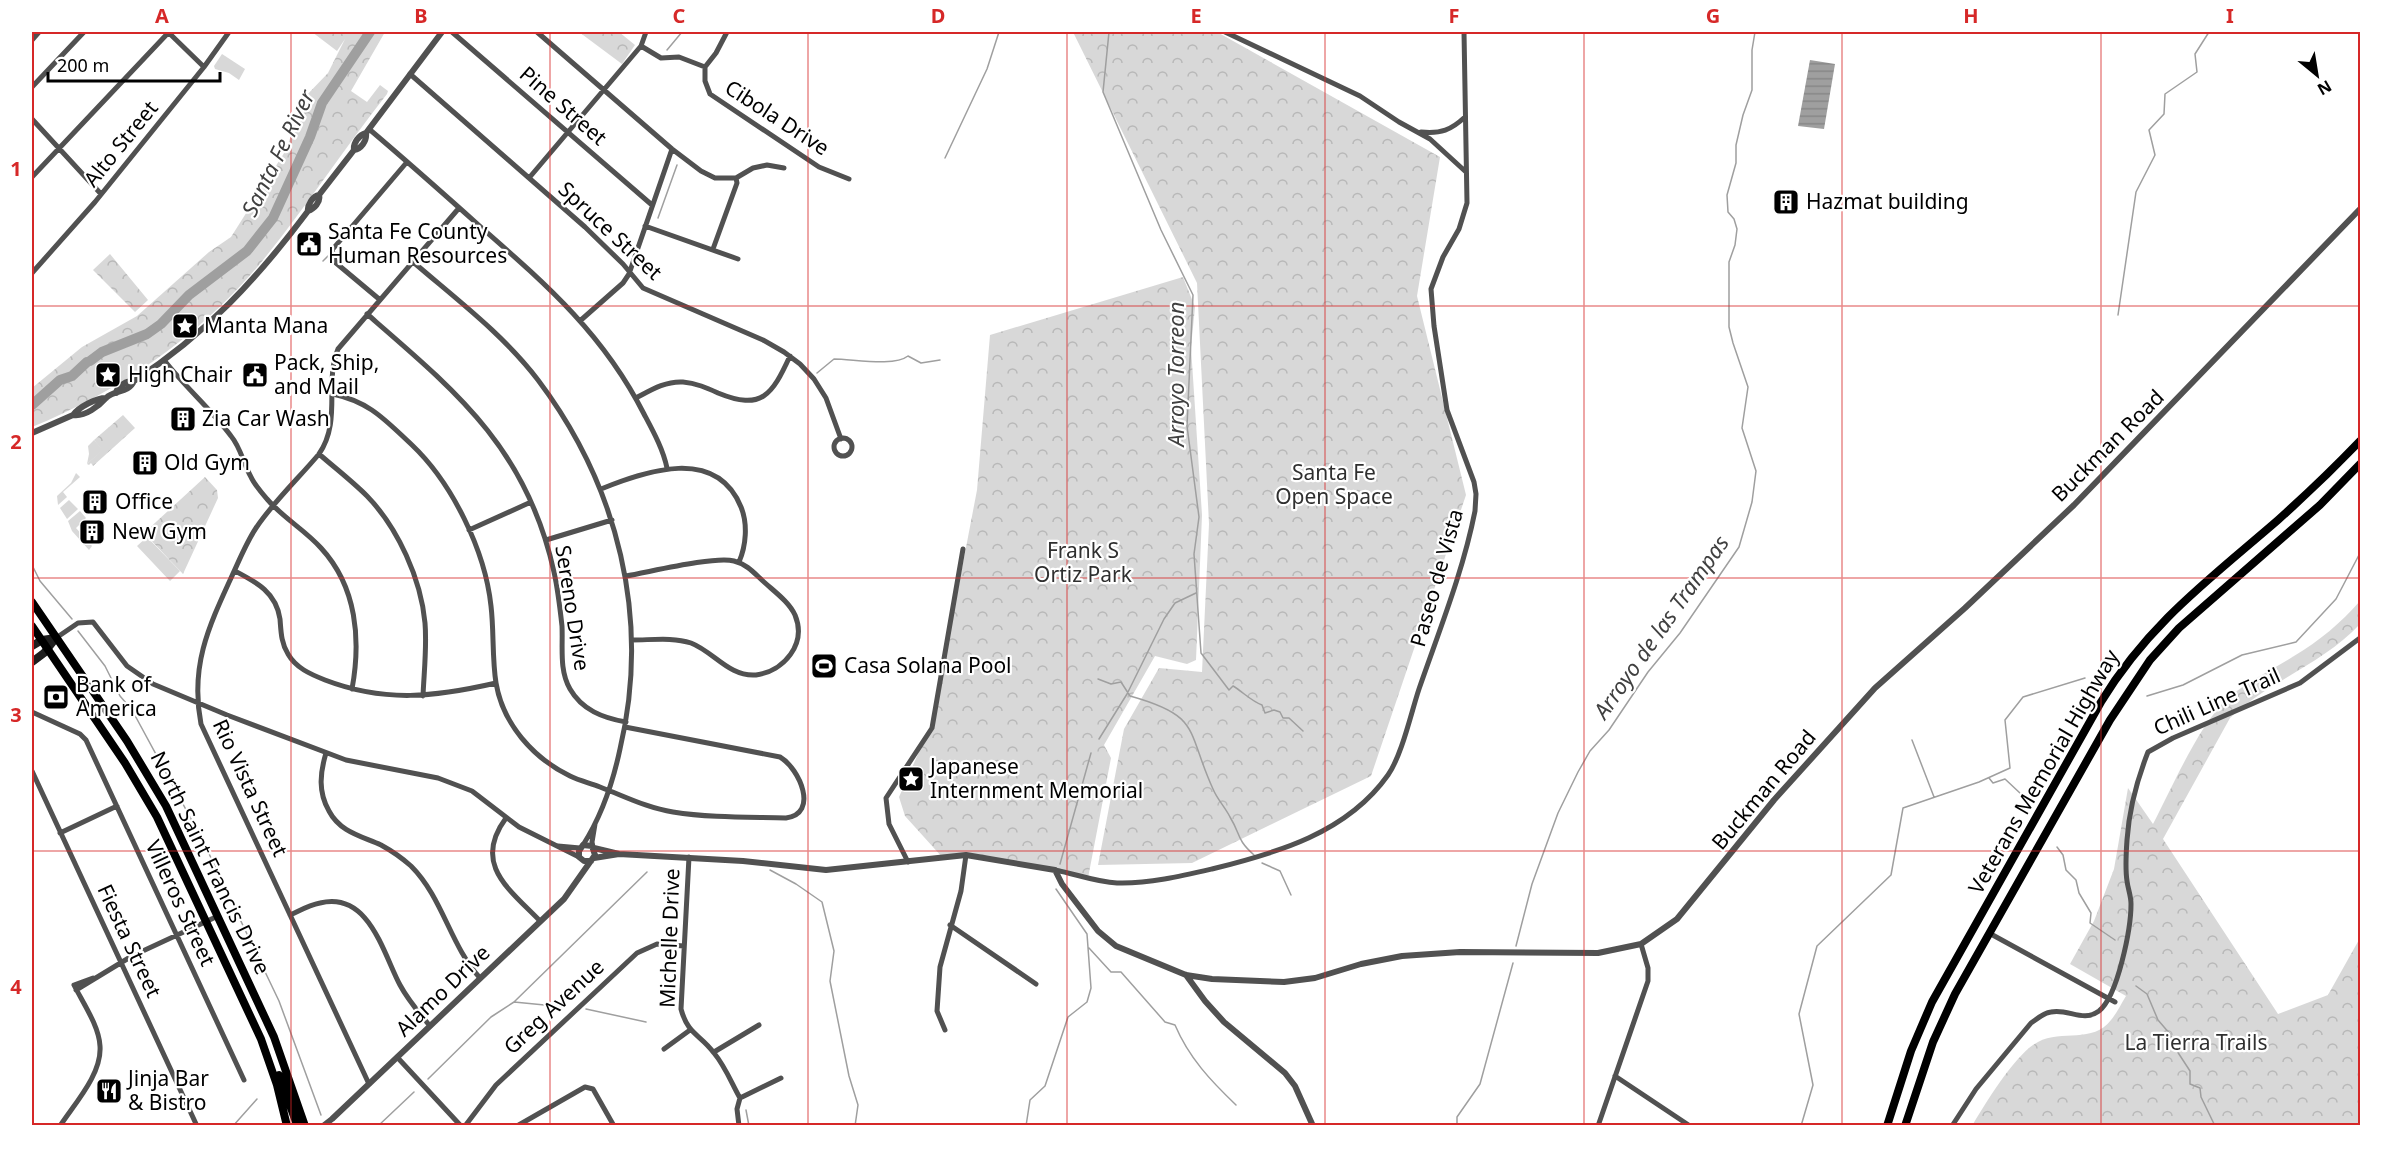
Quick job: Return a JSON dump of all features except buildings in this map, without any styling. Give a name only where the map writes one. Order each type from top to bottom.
[{"type":"highway","name":"Veterans Memorial Highway","points":[[1887,1125],[1911,1051],[1941,984],[2101,702],[2125,665],[2165,617],[2307,494],[2361,441]]},
{"type":"highway","name":"Veterans Memorial Highway","points":[[1905,1125],[1932,1041],[1955,994],[2110,720],[2150,660],[2178,628],[2320,505],[2361,464]]},
{"type":"highway","name":"North Saint Francis Drive","points":[[32,603],[59,636],[151,780],[176,825],[274,1037],[306,1125]]},
{"type":"highway","name":"North Saint Francis Drive","points":[[32,626],[136,780],[161,827],[270,1062],[287,1125]]},
{"type":"highway","points":[[270,1062],[281,1078],[296,1122],[301,1125]]},
{"type":"main road","points":[[32,646],[42,640],[59,636]]},
{"type":"main road","points":[[32,662],[59,636]]},
{"type":"street","points":[[32,39],[39,32]]},
{"type":"street","points":[[32,87],[84,32]]},
{"type":"street","points":[[32,177],[168,32],[204,67]]},
{"type":"street","name":"Alto Street","points":[[32,273],[101,194],[230,32]]},
{"type":"street","points":[[32,433],[73,415],[80,416],[102,404],[106,398],[122,392],[199,333],[237,297],[266,265],[308,211],[313,209],[319,200],[319,195],[354,150],[359,148],[365,140],[367,131],[442,32]]},
{"type":"street","name":"Pine Street","points":[[452,32],[652,205]]},
{"type":"street","points":[[537,32],[672,149],[701,171],[716,178],[736,178],[760,166],[784,168]]},
{"type":"street","points":[[529,178],[641,46],[646,32]]},
{"type":"street","points":[[705,67],[716,53],[727,32]]},
{"type":"street","points":[[1225,32],[1333,81],[1431,139],[1466,172]]},
{"type":"street","name":"Paseo de Vista","points":[[1055,870],[1099,880],[1139,882],[1188,875],[1258,858],[1293,846],[1335,824],[1371,796],[1390,773],[1442,626],[1475,511],[1474,482],[1446,406],[1431,290],[1443,257],[1462,220],[1467,203],[1464,32]]},
{"type":"street","name":"Cibola Drive","points":[[641,46],[661,58],[679,57],[705,67],[705,81],[710,94],[819,167],[849,179]]},
{"type":"street","name":"Spruce Street","points":[[410,74],[585,227],[623,264],[639,285],[654,295],[763,340],[790,356],[804,369],[822,392],[834,415],[841,439]]},
{"type":"street","points":[[1417,132],[1435,134],[1452,130],[1465,117]]},
{"type":"street","points":[[32,119],[101,194]]},
{"type":"street","points":[[367,131],[407,162],[541,280],[581,320],[610,357],[636,398],[658,442],[667,468]]},
{"type":"street","points":[[581,320],[623,283],[629,274],[672,149]]},
{"type":"street","points":[[379,299],[336,263],[332,250],[407,162]]},
{"type":"street","points":[[713,249],[736,178]]},
{"type":"street","name":"Rio Vista Street","points":[[369,1084],[201,724],[197,703],[202,647],[256,528],[319,453],[329,434],[333,366],[338,349],[459,208]]},
{"type":"street","name":"Buckman Road","points":[[1055,870],[1089,920],[1106,938],[1126,951],[1186,975],[1212,979],[1284,981],[1315,978],[1361,964],[1402,956],[1482,952],[1598,953],[1641,944],[1677,919],[1774,801],[1875,688],[1965,608],[2074,505],[2361,209]]},
{"type":"street","points":[[645,226],[738,259]]},
{"type":"street","points":[[412,261],[491,330],[531,372],[575,435],[601,489],[612,520],[626,576],[632,640],[631,677],[626,724],[608,791],[595,824],[581,847],[580,875]]},
{"type":"street","name":"Sereno Drive","points":[[333,394],[365,403],[425,457],[449,491],[469,530],[491,603],[496,683],[508,718],[530,748],[547,763],[567,775],[647,806],[674,812],[791,818],[802,808],[801,780],[785,760],[774,755],[626,724],[588,709],[578,700],[566,681],[563,668],[558,596],[546,540],[531,502],[501,447],[472,410],[439,376],[367,314]]},
{"type":"street","points":[[636,398],[662,385],[684,382],[735,399],[757,400],[774,388],[790,356]]},
{"type":"street","points":[[164,360],[232,436],[251,478],[274,506],[322,549],[336,568],[351,600],[357,635],[357,663],[352,689]]},
{"type":"street","points":[[319,453],[368,497],[388,524],[405,553],[418,590],[425,623],[423,696]]},
{"type":"street","points":[[601,489],[640,473],[667,468],[706,473],[723,483],[735,496],[742,511],[745,526],[739,562]]},
{"type":"street","points":[[469,530],[531,502]]},
{"type":"street","points":[[546,540],[612,520]]},
{"type":"street","points":[[908,862],[889,824],[886,798],[932,728],[963,549]]},
{"type":"street","points":[[626,576],[718,560],[739,562],[784,600],[792,610],[797,622],[798,635],[792,652],[784,662],[769,672],[750,675],[741,674],[703,649],[683,641],[632,640]]},
{"type":"street","points":[[235,571],[260,585],[272,597],[279,613],[282,642],[295,663],[309,674],[352,689],[388,696],[423,696],[496,683]]},
{"type":"street","points":[[59,636],[78,623],[93,622],[123,662],[153,684],[326,753],[398,772],[438,778],[472,791],[525,830],[584,861],[619,854]]},
{"type":"street","name":"Chili Line Trail","points":[[1952,1125],[1976,1089],[2031,1023],[2051,1011],[2084,1017],[2091,1015],[2101,1010],[2117,982],[2131,925],[2131,900],[2126,864],[2130,808],[2148,752],[2173,738],[2300,683],[2361,638]]},
{"type":"street","name":"Villeros Street","points":[[32,712],[80,734],[86,740],[244,1080]]},
{"type":"street","points":[[326,753],[321,779],[329,812],[348,831],[393,851],[412,868],[429,888],[462,956],[480,978]]},
{"type":"street","name":"Fiesta Street","points":[[32,771],[197,1125]]},
{"type":"street","points":[[60,833],[117,806]]},
{"type":"street","points":[[506,818],[493,841],[493,863],[503,883],[540,921]]},
{"type":"street","points":[[592,860],[595,824]]},
{"type":"street","points":[[558,846],[581,847],[588,844],[594,848],[619,854],[760,862],[826,870],[966,855],[1055,870]]},
{"type":"street","points":[[945,1030],[937,1011],[940,967],[961,891],[966,855]]},
{"type":"street","name":"Michelle Drive","points":[[689,857],[681,1009],[690,1030],[714,1052],[740,1098]]},
{"type":"street","name":"Alamo Drive","points":[[323,1125],[334,1122],[369,1084],[568,894],[592,860]]},
{"type":"street","points":[[290,915],[318,903],[329,902],[343,904],[357,911],[372,927],[406,996],[430,1026]]},
{"type":"street","points":[[60,1125],[95,1071],[99,1059],[100,1046],[97,1033],[75,988],[121,962],[218,916]]},
{"type":"street","points":[[950,925],[1036,984]]},
{"type":"street","points":[[1989,933],[2115,1002]]},
{"type":"street","name":"Greg Avenue","points":[[463,1125],[496,1085],[637,953],[657,944],[684,946]]},
{"type":"street","points":[[1598,1125],[1648,981],[1648,968],[1641,944]]},
{"type":"street","points":[[1186,975],[1224,1022],[1285,1073],[1295,1086],[1312,1125]]},
{"type":"street","points":[[714,1052],[759,1025]]},
{"type":"street","points":[[664,1049],[690,1030]]},
{"type":"street","points":[[397,1057],[463,1125]]},
{"type":"street","points":[[1615,1076],[1690,1125]]},
{"type":"street","points":[[739,1125],[737,1109],[740,1098],[781,1078]]},
{"type":"street","points":[[517,1125],[585,1087],[593,1089],[615,1125]]},
{"type":"green space","points":[[312,32],[385,32],[351,91],[367,102],[380,85],[388,91],[387,94],[276,244],[236,291],[211,315],[184,338],[126,380],[32,427],[32,388],[82,347],[137,316],[209,252],[231,237],[286,150],[304,98],[328,73],[345,39],[337,51]]},
{"type":"green space","points":[[579,32],[619,32],[635,45],[622,64]]},
{"type":"green space","name":"Santa Fe Open Space","points":[[1073,32],[1217,32],[1440,157],[1417,296],[1466,495],[1371,776],[1192,863],[1098,865],[1124,729],[1159,668],[1202,672],[1209,524],[1197,283]]},
{"type":"green space","points":[[222,54],[245,69],[239,80],[229,73],[215,69],[214,66]]},
{"type":"green space","points":[[110,254],[148,300],[135,312],[93,270]]},
{"type":"green space","name":"Frank S Ortiz Park","points":[[1183,277],[1195,307],[1191,347],[1202,515],[1196,660],[1187,664],[1155,656],[1104,745],[1111,758],[1088,878],[993,859],[942,857],[905,816],[899,797],[933,720],[977,490],[990,335]]},
{"type":"green space","points":[[123,415],[135,428],[93,466],[91,463],[87,464],[102,450],[94,440]]},
{"type":"green space","points":[[94,440],[103,450],[87,464],[88,446]]},
{"type":"green space","points":[[76,473],[80,477],[63,492],[67,497],[58,505],[57,496],[71,483]]},
{"type":"green space","points":[[205,477],[217,490],[218,498],[183,574],[144,533]]},
{"type":"green space","points":[[69,500],[78,509],[67,519],[60,508]]},
{"type":"green space","points":[[80,511],[86,518],[76,528],[92,546],[89,550],[72,531],[68,521]]},
{"type":"green space","points":[[147,537],[180,571],[170,581],[137,546]]},
{"type":"green space","name":"La Tierra Trails","points":[[2360,601],[2360,624],[2345,638],[2313,662],[2262,693],[2230,718],[2163,839],[2278,1014],[2328,995],[2360,938],[2360,1125],[1972,1126],[2002,1080],[2029,1048],[2047,1038],[2095,1032],[2104,1027],[2113,1017],[2126,996],[2070,964],[2094,921],[2114,869],[2128,788],[2153,824],[2187,757],[2217,709],[2244,686],[2321,638]]},
{"type":"shaded area","points":[[1810,60],[1835,64],[1824,129],[1798,126]]},
{"type":"waterway","name":"Santa Fe River","points":[[90,361],[102,352],[147,334],[161,324],[189,295],[247,251],[273,218],[310,137],[322,103],[370,32]]},
{"type":"waterway","points":[[667,50],[682,32]]},
{"type":"waterway","points":[[945,158],[987,69],[999,32]]},
{"type":"waterway","name":"Arroyo Torreon","points":[[1109,32],[1103,92],[1161,230],[1193,295],[1187,426],[1199,517],[1194,554],[1201,653],[1229,690],[1233,686],[1262,705],[1265,713],[1274,710],[1280,712],[1283,718],[1289,718],[1303,731]]},
{"type":"waterway","name":"Arroyo de las Trampas","points":[[1516,946],[1532,884],[1558,813],[1578,772],[1590,751],[1609,730],[1648,672],[1680,633],[1739,547],[1752,502],[1756,471],[1742,428],[1748,387],[1729,327],[1729,262],[1735,245],[1737,229],[1734,219],[1728,212],[1727,195],[1736,163],[1736,145],[1743,115],[1752,90],[1752,50],[1755,32]]},
{"type":"waterway","points":[[2118,315],[2136,192],[2155,155],[2149,130],[2164,114],[2165,94],[2197,72],[2195,54],[2209,32]]},
{"type":"waterway","points":[[658,218],[677,165]]},
{"type":"waterway","points":[[323,261],[329,255]]},
{"type":"waterway","points":[[817,373],[834,359],[883,362],[908,356],[921,363],[940,360]]},
{"type":"waterway","name":"Santa Fe River","points":[[32,405],[60,380],[72,376],[87,362]]},
{"type":"waterway","points":[[2147,696],[2183,685],[2242,655],[2296,642],[2336,599],[2360,553]]},
{"type":"waterway","points":[[32,565],[40,581],[72,619]]},
{"type":"waterway","points":[[1099,739],[1127,694],[1164,619],[1175,603],[1196,593]]},
{"type":"waterway","points":[[78,631],[105,666],[120,696],[132,710],[203,841],[279,1001],[321,1115]]},
{"type":"waterway","points":[[1801,1126],[1813,1085],[1799,1014],[1817,946],[1891,875],[1903,808],[1979,782],[2010,768],[2005,720],[2023,697],[2085,678]]},
{"type":"waterway","points":[[1098,679],[1111,684],[1121,682],[1130,696],[1153,703],[1181,719],[1194,739],[1215,793],[1228,813],[1241,841],[1254,855]]},
{"type":"waterway","points":[[1912,740],[1934,797]]},
{"type":"waterway","points":[[1060,864],[1091,753]]},
{"type":"waterway","points":[[1989,778],[1993,783],[2005,779],[2021,794]]},
{"type":"waterway","points":[[2057,847],[2063,855],[2066,870],[2076,880],[2079,893],[2091,913],[2090,923],[2115,940]]},
{"type":"waterway","points":[[1262,863],[1280,871],[1291,895]]},
{"type":"waterway","points":[[770,870],[822,902],[834,951],[830,981],[849,1076],[858,1105],[855,1126]]},
{"type":"waterway","points":[[514,1002],[647,872]]},
{"type":"waterway","points":[[1026,1126],[1030,1100],[1045,1086],[1068,1017],[1087,1002],[1091,988],[1087,934],[1056,889]]},
{"type":"waterway","points":[[1089,948],[1111,972],[1121,972],[1165,1022],[1175,1025],[1201,1068],[1236,1105]]},
{"type":"waterway","name":"Arroyo de las Trampas","points":[[1457,1126],[1457,1117],[1480,1084],[1513,963]]},
{"type":"waterway","points":[[2136,986],[2147,994],[2158,1020],[2170,1034],[2177,1051],[2190,1071],[2190,1084],[2200,1088],[2201,1097],[2215,1126]]},
{"type":"waterway","points":[[428,1079],[491,1017],[514,1002],[565,1007]]},
{"type":"waterway","points":[[586,1009],[646,1022]]},
{"type":"waterway","points":[[378,1126],[414,1092]]},
{"type":"waterway","points":[[233,1126],[257,1099]]},
{"type":"waterway","points":[[746,1110],[749,1126]]},
{"type":"place","name":"Hazmat building","points":[[1786,202]]},
{"type":"place","name":"Santa Fe County Human Resources","points":[[309,244]]},
{"type":"place","name":"Manta Mana","points":[[185,326]]},
{"type":"place","name":"High Chair","points":[[108,375]]},
{"type":"place","name":"Pack, Ship, and Mail","points":[[255,375]]},
{"type":"place","name":"Zia Car Wash","points":[[183,419]]},
{"type":"place","name":"Old Gym","points":[[145,463]]},
{"type":"place","name":"Office","points":[[95,502]]},
{"type":"place","name":"New Gym","points":[[92,532]]},
{"type":"place","name":"Casa Solana Pool","points":[[824,666]]},
{"type":"place","name":"Bank of America","points":[[56,697]]},
{"type":"place","name":"Japanese Internment Memorial","points":[[911,779]]},
{"type":"place","name":"Jinja Bar & Bistro","points":[[109,1091]]}]
